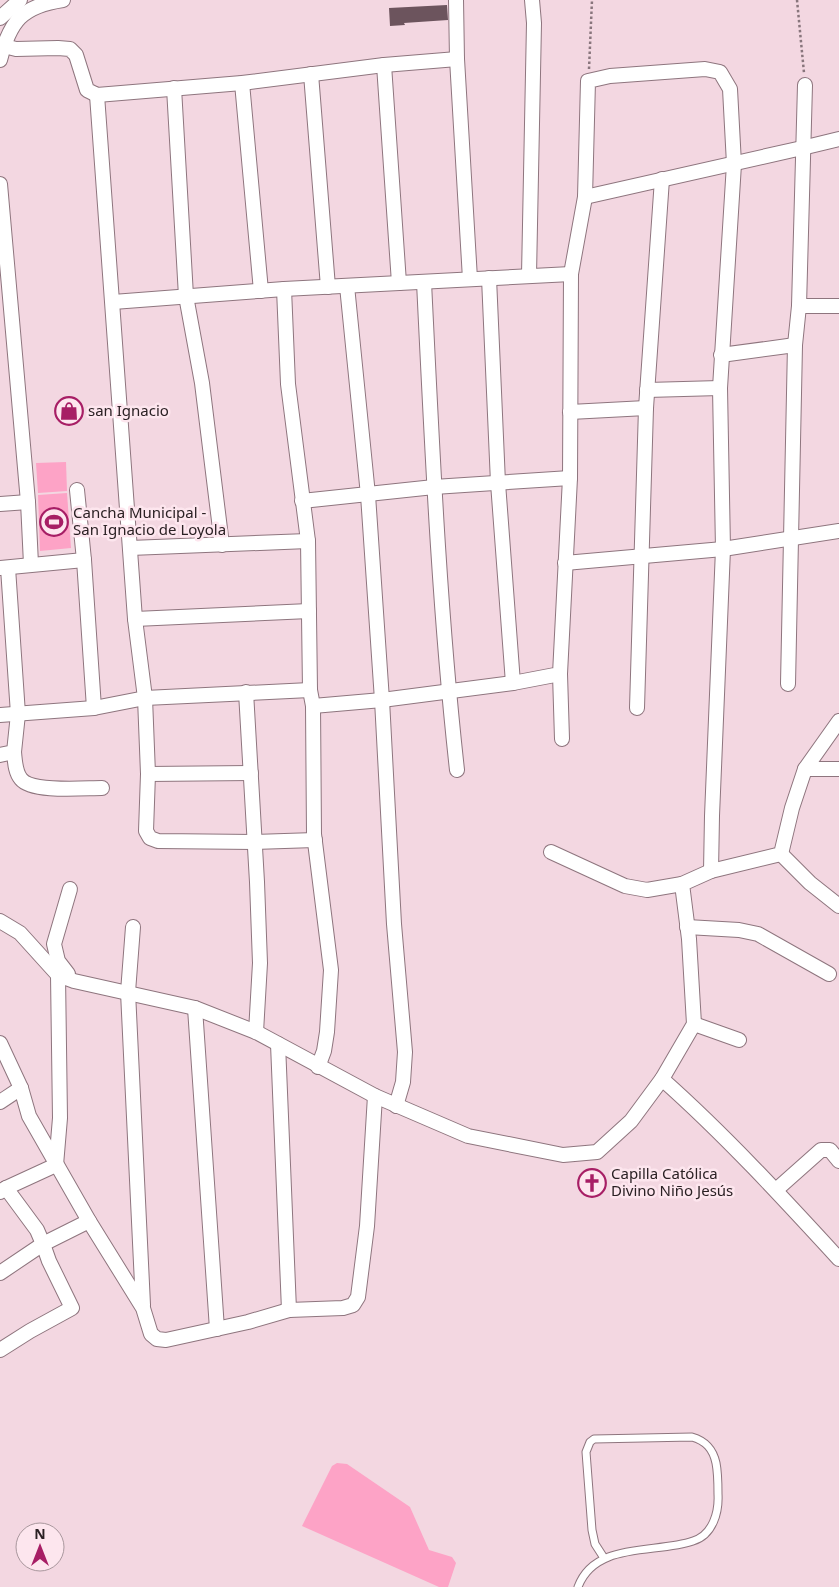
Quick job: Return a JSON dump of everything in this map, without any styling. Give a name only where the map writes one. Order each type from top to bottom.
[{"type":"street","points":[[0,18],[20,0]]},
{"type":"street","points":[[0,60],[9,31],[26,12],[44,3],[63,0]]},
{"type":"street","points":[[456,0],[457,60],[470,279]]},
{"type":"street","points":[[529,276],[534,23],[532,0]]},
{"type":"street","points":[[4,46],[16,49],[70,49],[76,55],[87,90],[97,95],[242,82],[384,65],[457,60]]},
{"type":"street","points":[[384,65],[399,283]]},
{"type":"street","points":[[562,738],[560,674],[570,478],[571,274],[585,197],[588,81],[610,76],[705,69],[720,72],[730,89],[734,164],[721,355],[723,549],[712,816],[712,871]]},
{"type":"street","points":[[311,74],[328,287]]},
{"type":"street","points":[[242,82],[261,291]]},
{"type":"street","points":[[788,684],[795,345],[799,306],[805,85]]},
{"type":"street","points":[[174,88],[186,296],[202,383],[222,544]]},
{"type":"street","points":[[97,95],[135,619],[145,698],[148,774],[146,832],[150,838],[158,842],[315,840]]},
{"type":"street","points":[[585,197],[839,139]]},
{"type":"street","points":[[636,708],[646,408],[662,179]]},
{"type":"street","points":[[0,184],[28,502],[31,564]]},
{"type":"street","points":[[113,302],[284,289],[571,274]]},
{"type":"street","points":[[489,278],[498,483],[513,683]]},
{"type":"street","points":[[424,282],[434,487],[448,691],[457,770]]},
{"type":"street","points":[[347,286],[368,495],[382,700],[394,924],[405,1052],[403,1082],[396,1106]]},
{"type":"street","points":[[284,289],[288,384],[308,541],[315,840],[331,970],[327,1032],[324,1051],[318,1066]]},
{"type":"street","points":[[799,306],[839,306]]},
{"type":"street","points":[[721,355],[795,345]]},
{"type":"street","points":[[647,390],[720,388]]},
{"type":"street","points":[[570,412],[646,408]]},
{"type":"street","points":[[302,501],[434,487],[570,478]]},
{"type":"street","points":[[77,490],[84,560],[94,708]]},
{"type":"street","points":[[0,504],[28,502]]},
{"type":"street","points":[[565,563],[723,549],[839,531]]},
{"type":"street","points":[[130,548],[308,541]]},
{"type":"street","points":[[84,560],[4,568],[18,714],[14,752],[16,770],[21,779],[28,784],[41,788],[102,788]]},
{"type":"street","points":[[135,619],[309,610]]},
{"type":"street","points":[[313,706],[382,700],[513,683],[560,674]]},
{"type":"street","points":[[0,715],[94,708],[145,698],[310,690]]},
{"type":"street","points":[[246,692],[258,882],[260,964],[256,1032]]},
{"type":"street","points":[[780,854],[805,769],[839,721]]},
{"type":"street","points":[[0,755],[14,752]]},
{"type":"street","points":[[805,769],[839,769]]},
{"type":"street","points":[[148,774],[251,773]]},
{"type":"street","points":[[551,852],[626,886],[647,890],[682,884],[712,871],[780,854]]},
{"type":"street","points":[[780,854],[810,883],[839,906]]},
{"type":"street","points":[[0,921],[20,933],[58,975],[74,981],[195,1008],[256,1032],[375,1096],[468,1136],[563,1155],[597,1152],[631,1121],[662,1079],[694,1024],[689,939],[682,884]]},
{"type":"street","points":[[70,889],[54,944],[58,961],[74,981]]},
{"type":"street","points":[[133,927],[128,992],[143,1308],[151,1334],[158,1339],[166,1340],[248,1322],[289,1310],[343,1308],[353,1305],[358,1297],[367,1226],[375,1096]]},
{"type":"street","points":[[687,927],[739,930],[758,934],[829,974]]},
{"type":"street","points":[[56,1165],[60,1118],[58,975]]},
{"type":"street","points":[[195,1008],[216,1329]]},
{"type":"street","points":[[694,1024],[739,1040]]},
{"type":"street","points":[[0,1043],[21,1088],[29,1116],[89,1221],[143,1308]]},
{"type":"street","points":[[278,1044],[289,1310]]},
{"type":"street","points":[[662,1079],[695,1109],[776,1190],[839,1259]]},
{"type":"street","points":[[0,1102],[21,1088]]},
{"type":"street","points":[[776,1190],[822,1150],[830,1150],[839,1160]]},
{"type":"street","points":[[0,1350],[72,1308],[49,1261],[37,1230],[3,1190],[56,1165]]},
{"type":"street","points":[[0,1273],[43,1244],[89,1221]]},
{"type":"lane","points":[[578,1587],[581,1578],[589,1568],[604,1558],[695,1541],[707,1532],[714,1523],[718,1505],[718,1478],[716,1462],[710,1447],[702,1439],[692,1437],[594,1439],[590,1442],[586,1452],[592,1530],[595,1544],[604,1558]]},
{"type":"path","points":[[588,81],[592,0]]},
{"type":"path","points":[[797,0],[805,85]]},
{"type":"shaded area","points":[[66,462],[67,491],[38,493],[36,463]]},
{"type":"shaded area","name":"Cancha Municipal - San Ignacio de Loyola","points":[[67,493],[71,548],[40,551],[38,495]]},
{"type":"shaded area","points":[[337,1463],[347,1464],[410,1507],[429,1550],[452,1557],[456,1563],[448,1587],[439,1587],[302,1526],[332,1466]]},
{"type":"building","points":[[447,5],[448,20],[404,23],[405,25],[390,26],[389,8]]},
{"type":"place","name":"san Ignacio","points":[[69,411]]},
{"type":"place","name":"Cancha Municipal - San Ignacio de Loyola","points":[[54,522]]},
{"type":"place","name":"Capilla Católica Divino Niño Jesús","points":[[592,1183]]}]
